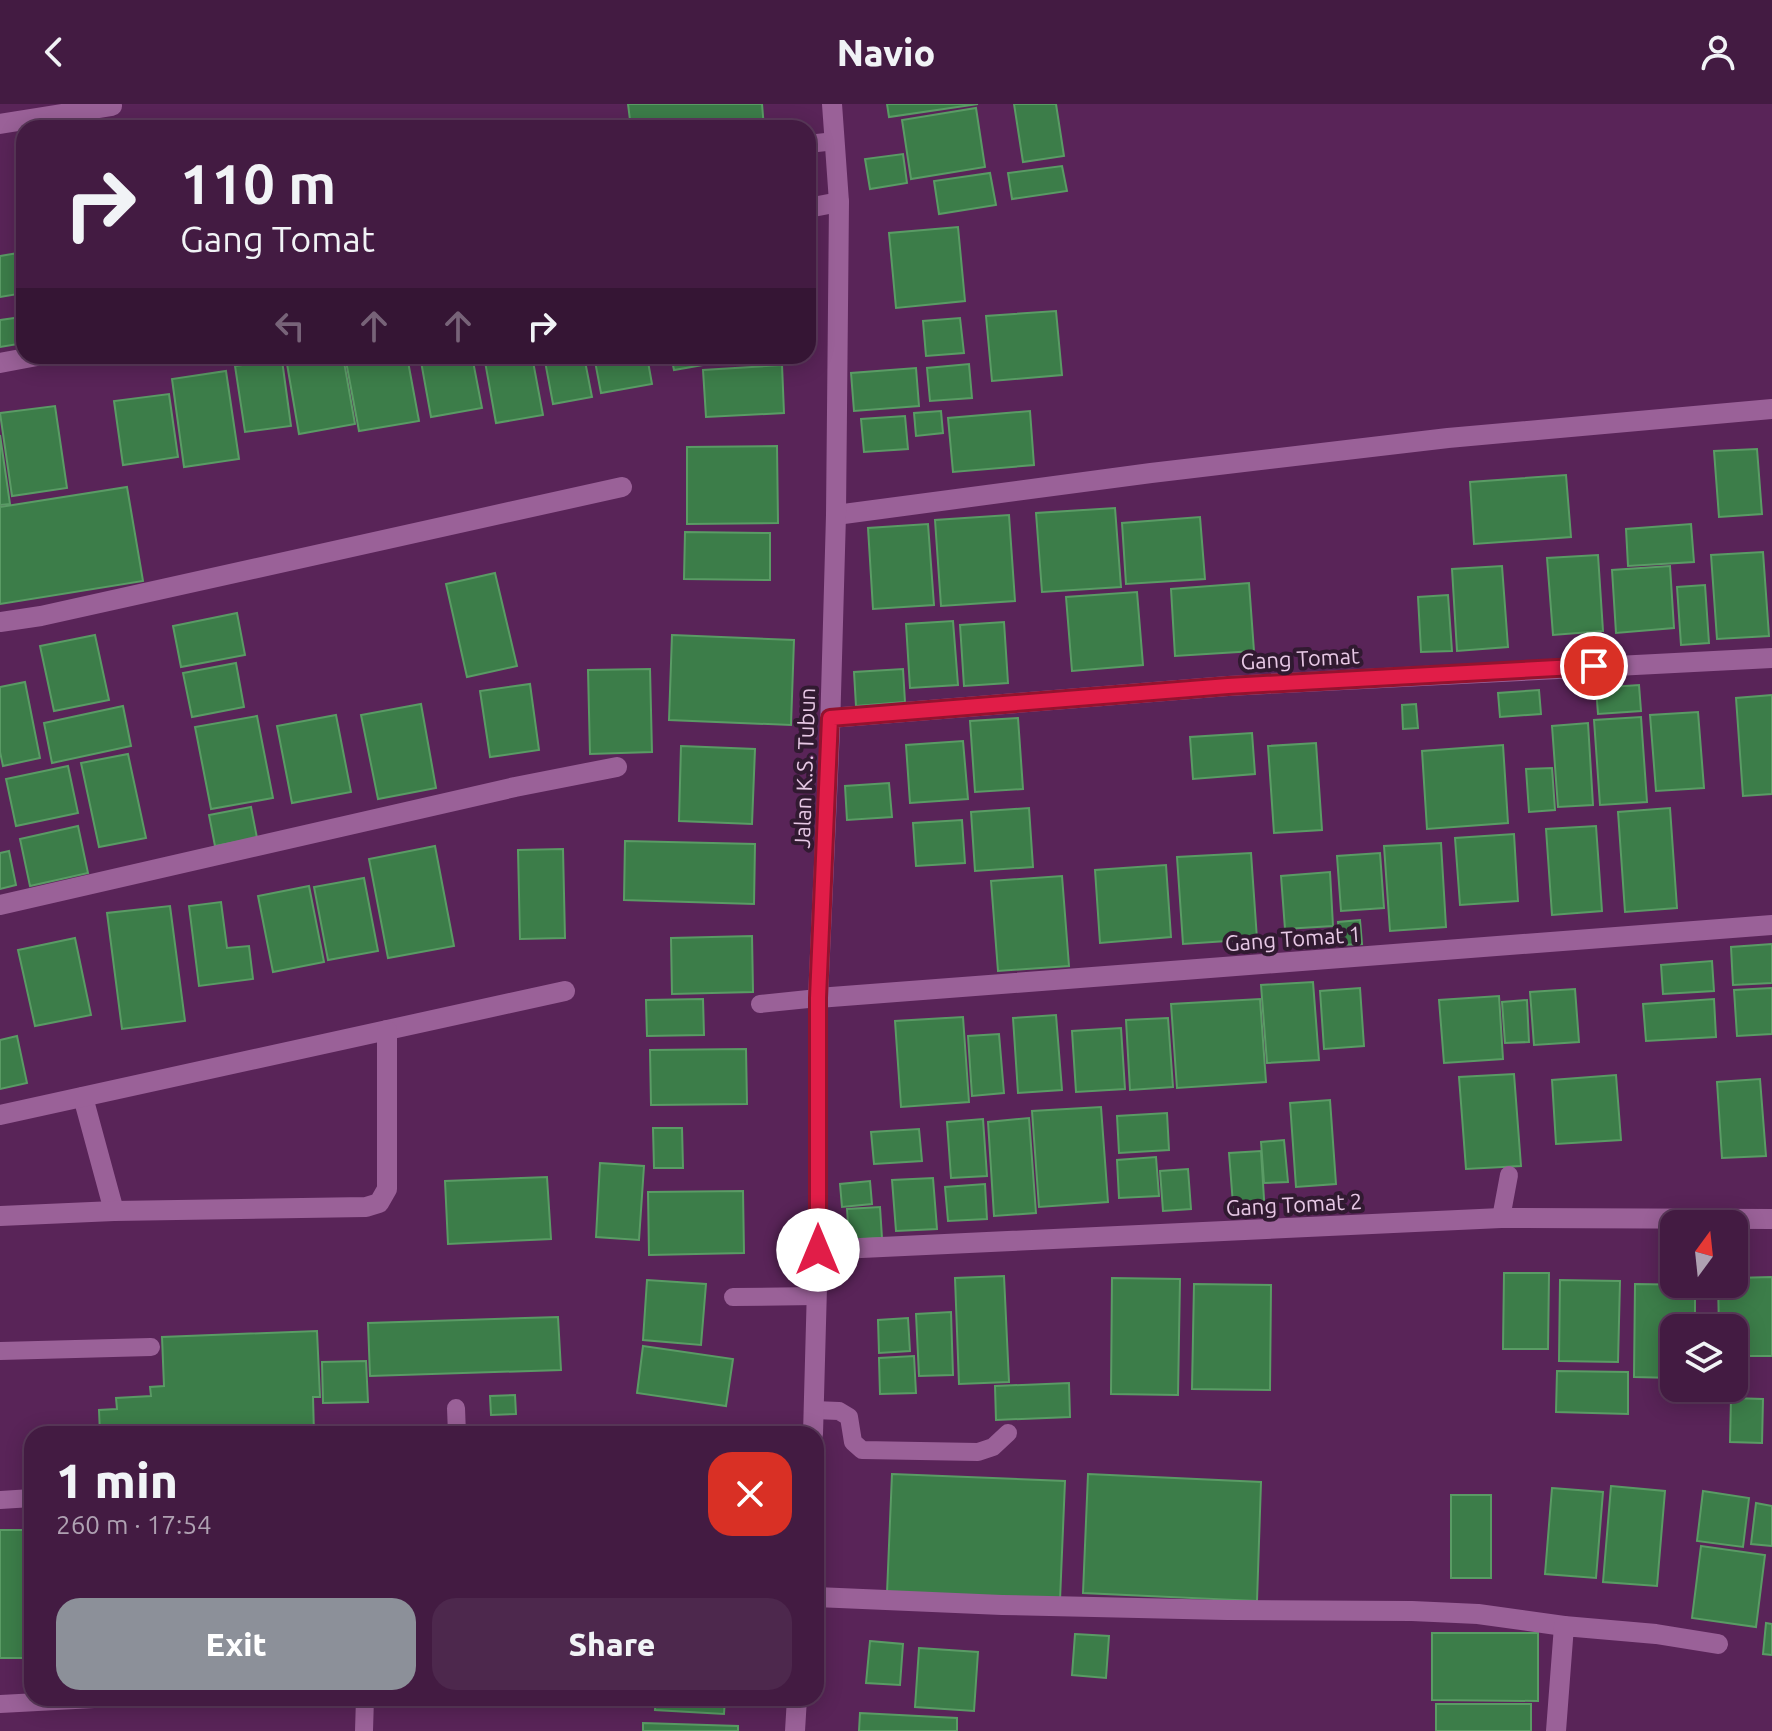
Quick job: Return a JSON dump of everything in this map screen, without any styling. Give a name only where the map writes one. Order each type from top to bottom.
[{"type":"street","name":"Jalan K.S. Tubun","points":[[813,1426],[818,1250],[818,998],[836,515],[839,202],[832,104]]},
{"type":"street","points":[[25,120],[112,106]]},
{"type":"street","points":[[816,206],[839,202]]},
{"type":"street","points":[[836,515],[1448,438],[1772,409]]},
{"type":"street","points":[[0,622],[41,616],[622,487]]},
{"type":"street","name":"Gang Tomat","points":[[830,718],[1228,686],[1772,658]]},
{"type":"street","points":[[0,905],[515,787],[617,767]]},
{"type":"street","name":"Gang Tomat 1","points":[[818,998],[1772,925]]},
{"type":"street","points":[[0,1115],[565,991]]},
{"type":"street","points":[[0,1216],[366,1207],[379,1203],[387,1189],[387,1030]]},
{"type":"street","points":[[83,1097],[114,1211]]},
{"type":"street","name":"Gang Tomat 2","points":[[818,1250],[1501,1218],[1772,1219]]},
{"type":"street","points":[[824,1597],[1107,1607],[1478,1614],[1718,1644]]},
{"type":"street","points":[[1556,1731],[1564,1626]]},
{"type":"street","points":[[795,1731],[797,1706]]},
{"type":"lane","points":[[816,143],[835,141]]},
{"type":"lane","points":[[760,1004],[818,998]]},
{"type":"lane","points":[[1501,1218],[1509,1175]]},
{"type":"lane","points":[[733,1297],[816,1296]]},
{"type":"lane","points":[[0,1351],[151,1347]]},
{"type":"lane","points":[[456,1408],[457,1426]]},
{"type":"lane","points":[[814,1410],[839,1411],[849,1417],[853,1442],[862,1450],[978,1452],[993,1447],[1008,1433]]},
{"type":"lane","points":[[0,1500],[24,1498]]},
{"type":"lane","points":[[0,1704],[24,1703]]},
{"type":"lane","points":[[364,1731],[365,1706]]},
{"type":"building","points":[[628,104],[762,104],[763,120],[630,120]]},
{"type":"building","points":[[887,104],[978,104],[889,117]]},
{"type":"building","points":[[1014,104],[1056,104],[1064,156],[1023,162]]},
{"type":"building","points":[[976,108],[985,167],[911,179],[902,120]]},
{"type":"building","points":[[903,154],[907,183],[870,189],[865,159]]},
{"type":"building","points":[[1062,166],[1067,191],[1012,199],[1008,173]]},
{"type":"building","points":[[990,173],[996,205],[939,214],[934,181]]},
{"type":"building","points":[[958,227],[965,301],[896,308],[889,233]]},
{"type":"building","points":[[16,253],[16,294],[0,297],[0,256]]},
{"type":"building","points":[[1056,311],[1062,375],[992,381],[986,316]]},
{"type":"building","points":[[16,318],[16,344],[0,347],[0,320]]},
{"type":"building","points":[[960,318],[964,353],[926,356],[923,321]]},
{"type":"building","points":[[283,364],[291,426],[245,432],[235,366]]},
{"type":"building","points":[[287,364],[344,364],[355,424],[299,434]]},
{"type":"building","points":[[346,364],[408,364],[419,421],[359,431]]},
{"type":"building","points":[[421,364],[474,364],[482,408],[431,417]]},
{"type":"building","points":[[485,364],[533,364],[543,415],[496,423]]},
{"type":"building","points":[[546,364],[586,364],[592,397],[553,404]]},
{"type":"building","points":[[596,364],[648,364],[652,384],[601,393]]},
{"type":"building","points":[[673,364],[709,364],[674,370]]},
{"type":"building","points":[[969,364],[972,398],[930,401],[927,368]]},
{"type":"building","points":[[782,365],[784,413],[706,417],[703,370]]},
{"type":"building","points":[[916,368],[919,406],[854,411],[851,373]]},
{"type":"building","points":[[226,371],[239,459],[184,467],[172,379]]},
{"type":"building","points":[[169,394],[178,457],[123,465],[114,401]]},
{"type":"building","points":[[55,406],[67,488],[12,496],[0,413]]},
{"type":"building","points":[[941,411],[943,433],[916,436],[914,413]]},
{"type":"building","points":[[1030,411],[1034,465],[953,472],[948,418]]},
{"type":"building","points":[[905,416],[908,449],[864,452],[861,419]]},
{"type":"building","points":[[0,435],[10,504],[0,505]]},
{"type":"building","points":[[777,446],[778,523],[687,524],[687,447]]},
{"type":"building","points":[[1757,449],[1762,514],[1719,517],[1714,451]]},
{"type":"building","points":[[1566,475],[1571,537],[1474,544],[1470,482]]},
{"type":"building","points":[[127,487],[143,581],[0,604],[0,507]]},
{"type":"building","points":[[1115,508],[1121,587],[1042,592],[1036,513]]},
{"type":"building","points":[[1009,515],[1015,601],[941,606],[935,520]]},
{"type":"building","points":[[1200,517],[1205,579],[1126,584],[1122,523]]},
{"type":"building","points":[[928,524],[934,605],[873,609],[868,528]]},
{"type":"building","points":[[1691,524],[1694,562],[1628,566],[1626,529]]},
{"type":"building","points":[[685,532],[770,533],[770,580],[684,579]]},
{"type":"building","points":[[1763,552],[1769,636],[1717,639],[1711,555]]},
{"type":"building","points":[[1598,555],[1603,631],[1553,635],[1547,558]]},
{"type":"building","points":[[1502,566],[1508,647],[1457,651],[1452,569]]},
{"type":"building","points":[[1670,566],[1674,628],[1616,633],[1612,570]]},
{"type":"building","points":[[495,573],[517,666],[467,677],[446,584]]},
{"type":"building","points":[[1249,583],[1254,651],[1175,656],[1171,589]]},
{"type":"building","points":[[1705,585],[1709,643],[1681,645],[1677,587]]},
{"type":"building","points":[[1137,592],[1143,665],[1072,671],[1066,597]]},
{"type":"building","points":[[1448,595],[1452,651],[1421,652],[1418,597]]},
{"type":"building","points":[[237,613],[245,655],[181,667],[173,626]]},
{"type":"building","points":[[953,621],[958,685],[910,688],[906,624]]},
{"type":"building","points":[[1004,622],[1008,683],[964,686],[960,625]]},
{"type":"building","points":[[95,635],[109,700],[54,711],[40,646]]},
{"type":"building","points":[[672,635],[794,640],[791,725],[669,720]]},
{"type":"building","points":[[236,663],[244,707],[192,717],[183,673]]},
{"type":"building","points":[[650,669],[652,752],[590,754],[588,670]]},
{"type":"building","points":[[903,669],[905,702],[856,706],[854,672]]},
{"type":"building","points":[[25,682],[40,758],[3,766],[0,752],[0,687]]},
{"type":"building","points":[[530,684],[539,750],[490,757],[480,691]]},
{"type":"building","points":[[1639,685],[1641,711],[1598,714],[1596,688]]},
{"type":"building","points":[[1539,690],[1541,714],[1500,717],[1498,693]]},
{"type":"building","points":[[1772,695],[1772,794],[1743,796],[1736,698]]},
{"type":"building","points":[[421,704],[436,788],[378,799],[361,715]]},
{"type":"building","points":[[1416,704],[1418,728],[1403,729],[1402,705]]},
{"type":"building","points":[[123,706],[131,746],[52,763],[44,723]]},
{"type":"building","points":[[1698,712],[1704,788],[1656,791],[1650,715]]},
{"type":"building","points":[[336,715],[351,792],[292,803],[277,726]]},
{"type":"building","points":[[257,716],[273,798],[211,809],[195,727]]},
{"type":"building","points":[[1641,717],[1647,802],[1600,805],[1594,720]]},
{"type":"building","points":[[1018,718],[1023,789],[975,792],[970,721]]},
{"type":"building","points":[[1588,723],[1593,805],[1558,807],[1552,726]]},
{"type":"building","points":[[1252,733],[1255,774],[1193,779],[1190,737]]},
{"type":"building","points":[[963,741],[968,799],[910,803],[906,745]]},
{"type":"building","points":[[1316,743],[1322,830],[1274,833],[1268,746]]},
{"type":"building","points":[[1503,745],[1508,823],[1427,829],[1422,751]]},
{"type":"building","points":[[681,746],[755,749],[752,824],[679,821]]},
{"type":"building","points":[[128,754],[146,838],[99,847],[81,763]]},
{"type":"building","points":[[68,766],[78,813],[16,826],[6,779]]},
{"type":"building","points":[[1552,768],[1555,810],[1529,812],[1526,769]]},
{"type":"building","points":[[889,783],[892,817],[847,820],[845,786]]},
{"type":"building","points":[[251,807],[257,838],[215,846],[209,815]]},
{"type":"building","points":[[1029,808],[1033,867],[975,871],[971,812]]},
{"type":"building","points":[[1670,808],[1677,908],[1625,912],[1618,812]]},
{"type":"building","points":[[962,820],[965,863],[916,866],[913,823]]},
{"type":"building","points":[[78,826],[88,873],[30,886],[20,839]]},
{"type":"building","points":[[1596,826],[1602,911],[1552,915],[1546,829]]},
{"type":"building","points":[[1514,834],[1518,901],[1460,905],[1455,838]]},
{"type":"building","points":[[625,841],[755,844],[754,904],[624,900]]},
{"type":"building","points":[[1441,843],[1446,927],[1390,931],[1384,846]]},
{"type":"building","points":[[435,846],[454,946],[388,958],[369,859]]},
{"type":"building","points":[[563,849],[565,938],[520,939],[518,850]]},
{"type":"building","points":[[9,851],[16,885],[0,889],[0,853]]},
{"type":"building","points":[[1251,853],[1257,939],[1183,944],[1177,857]]},
{"type":"building","points":[[1380,853],[1384,908],[1341,911],[1337,856]]},
{"type":"building","points":[[1166,865],[1171,937],[1100,943],[1095,870]]},
{"type":"building","points":[[1330,872],[1333,926],[1285,929],[1281,876]]},
{"type":"building","points":[[1062,876],[1069,966],[998,971],[991,881]]},
{"type":"building","points":[[364,878],[378,951],[328,960],[314,887]]},
{"type":"building","points":[[309,886],[324,962],[273,972],[258,896]]},
{"type":"building","points":[[221,902],[227,948],[249,946],[253,979],[199,986],[189,906]]},
{"type":"building","points":[[170,906],[185,1021],[122,1029],[107,913]]},
{"type":"building","points":[[1360,920],[1362,944],[1340,945],[1338,922]]},
{"type":"building","points":[[752,936],[753,992],[672,994],[671,938]]},
{"type":"building","points":[[75,938],[91,1015],[35,1026],[18,950]]},
{"type":"building","points":[[1772,944],[1772,983],[1733,985],[1731,947]]},
{"type":"building","points":[[1712,961],[1714,991],[1663,994],[1661,965]]},
{"type":"building","points":[[1313,982],[1319,1060],[1267,1063],[1261,985]]},
{"type":"building","points":[[1360,988],[1364,1046],[1324,1049],[1320,991]]},
{"type":"building","points":[[1772,988],[1772,1034],[1737,1036],[1734,990]]},
{"type":"building","points":[[1575,989],[1579,1042],[1534,1045],[1530,992]]},
{"type":"building","points":[[1499,996],[1503,1059],[1444,1063],[1439,1000]]},
{"type":"building","points":[[703,999],[704,1035],[647,1036],[646,1000]]},
{"type":"building","points":[[1260,999],[1266,1082],[1177,1088],[1171,1004]]},
{"type":"building","points":[[1714,999],[1716,1037],[1646,1041],[1643,1004]]},
{"type":"building","points":[[1527,1000],[1529,1042],[1505,1043],[1502,1002]]},
{"type":"building","points":[[1056,1015],[1062,1090],[1018,1093],[1013,1018]]},
{"type":"building","points":[[963,1017],[969,1102],[901,1107],[895,1021]]},
{"type":"building","points":[[1168,1018],[1173,1087],[1130,1090],[1126,1020]]},
{"type":"building","points":[[1121,1028],[1125,1089],[1076,1092],[1072,1031]]},
{"type":"building","points":[[999,1034],[1004,1093],[972,1096],[968,1036]]},
{"type":"building","points":[[17,1036],[27,1083],[0,1089],[0,1040]]},
{"type":"building","points":[[746,1049],[747,1104],[651,1105],[650,1050]]},
{"type":"building","points":[[1514,1074],[1521,1166],[1466,1169],[1459,1077]]},
{"type":"building","points":[[1616,1075],[1621,1140],[1556,1144],[1552,1080]]},
{"type":"building","points":[[1760,1079],[1766,1156],[1722,1158],[1717,1082]]},
{"type":"building","points":[[1330,1100],[1336,1184],[1296,1187],[1290,1103]]},
{"type":"building","points":[[1101,1107],[1108,1202],[1039,1207],[1032,1111]]},
{"type":"building","points":[[1167,1113],[1169,1150],[1119,1153],[1117,1116]]},
{"type":"building","points":[[1029,1118],[1036,1213],[994,1216],[988,1122]]},
{"type":"building","points":[[983,1119],[987,1176],[951,1178],[947,1122]]},
{"type":"building","points":[[653,1128],[682,1128],[683,1168],[654,1168]]},
{"type":"building","points":[[919,1129],[922,1161],[874,1164],[871,1132]]},
{"type":"building","points":[[1284,1140],[1288,1182],[1264,1183],[1261,1142]]},
{"type":"building","points":[[1261,1151],[1265,1215],[1234,1217],[1229,1153]]},
{"type":"building","points":[[1156,1157],[1159,1196],[1119,1198],[1117,1160]]},
{"type":"building","points":[[600,1163],[644,1166],[639,1240],[596,1237]]},
{"type":"building","points":[[1188,1169],[1191,1209],[1163,1211],[1160,1171]]},
{"type":"building","points":[[547,1177],[551,1239],[448,1244],[445,1181]]},
{"type":"building","points":[[933,1178],[937,1229],[896,1231],[892,1180]]},
{"type":"building","points":[[870,1181],[872,1204],[842,1207],[840,1184]]},
{"type":"building","points":[[985,1184],[987,1219],[948,1221],[945,1187]]},
{"type":"building","points":[[743,1191],[744,1253],[649,1255],[648,1192]]},
{"type":"building","points":[[880,1207],[882,1238],[849,1240],[847,1209]]},
{"type":"building","points":[[1504,1273],[1549,1273],[1548,1349],[1503,1349]]},
{"type":"building","points":[[1004,1276],[1009,1382],[959,1384],[955,1278]]},
{"type":"building","points":[[1772,1277],[1772,1356],[1748,1356],[1748,1314],[1719,1314],[1718,1298],[1748,1298],[1748,1278]]},
{"type":"building","points":[[1112,1278],[1180,1279],[1178,1395],[1111,1394]]},
{"type":"building","points":[[647,1280],[706,1284],[701,1345],[643,1340]]},
{"type":"building","points":[[1560,1280],[1620,1281],[1618,1362],[1559,1361]]},
{"type":"building","points":[[1194,1284],[1271,1285],[1270,1390],[1192,1389]]},
{"type":"building","points":[[1635,1284],[1660,1284],[1660,1298],[1695,1298],[1695,1314],[1660,1314],[1660,1378],[1634,1377]]},
{"type":"building","points":[[951,1312],[953,1375],[919,1376],[916,1314]]},
{"type":"building","points":[[558,1317],[561,1370],[370,1376],[368,1323]]},
{"type":"building","points":[[908,1318],[910,1351],[879,1353],[878,1320]]},
{"type":"building","points":[[317,1331],[320,1397],[313,1397],[314,1426],[100,1426],[99,1410],[117,1409],[116,1398],[151,1396],[150,1387],[164,1386],[162,1337]]},
{"type":"building","points":[[643,1346],[733,1359],[726,1406],[637,1393]]},
{"type":"building","points":[[914,1356],[916,1393],[880,1394],[879,1358]]},
{"type":"building","points":[[366,1361],[368,1402],[323,1403],[322,1362]]},
{"type":"building","points":[[1557,1371],[1628,1372],[1628,1414],[1556,1412]]},
{"type":"building","points":[[1069,1383],[1070,1417],[996,1420],[995,1386]]},
{"type":"building","points":[[515,1395],[516,1414],[491,1415],[490,1396]]},
{"type":"building","points":[[1763,1399],[1762,1443],[1730,1442],[1731,1402]]},
{"type":"building","points":[[892,1474],[1065,1481],[1060,1600],[887,1593]]},
{"type":"building","points":[[1088,1474],[1261,1482],[1257,1601],[1083,1593]]},
{"type":"building","points":[[1611,1486],[1665,1491],[1657,1586],[1603,1582]]},
{"type":"building","points":[[1552,1488],[1603,1492],[1596,1578],[1545,1574]]},
{"type":"building","points":[[1703,1491],[1749,1498],[1743,1547],[1697,1541]]},
{"type":"building","points":[[1451,1495],[1491,1495],[1491,1578],[1451,1578]]},
{"type":"building","points":[[1756,1503],[1772,1506],[1772,1546],[1751,1544]]},
{"type":"building","points":[[0,1530],[24,1530],[24,1658],[0,1658]]},
{"type":"building","points":[[1701,1546],[1765,1555],[1756,1627],[1692,1618]]},
{"type":"building","points":[[1766,1623],[1772,1624],[1772,1655],[1763,1654]]},
{"type":"building","points":[[1432,1633],[1538,1633],[1538,1701],[1432,1700]]},
{"type":"building","points":[[1075,1634],[1109,1636],[1106,1678],[1072,1675]]},
{"type":"building","points":[[870,1641],[903,1644],[900,1685],[866,1683]]},
{"type":"building","points":[[919,1648],[978,1652],[974,1711],[915,1707]]},
{"type":"building","points":[[1436,1704],[1531,1704],[1531,1731],[1436,1731]]},
{"type":"building","points":[[655,1706],[724,1706],[724,1714],[655,1710]]},
{"type":"building","points":[[860,1713],[957,1718],[957,1731],[859,1731]]},
{"type":"building","points":[[643,1723],[738,1726],[738,1731],[643,1731]]},
{"type":"route","points":[[818,1250],[818,998],[830,718],[1228,686],[1594,666]]}]
